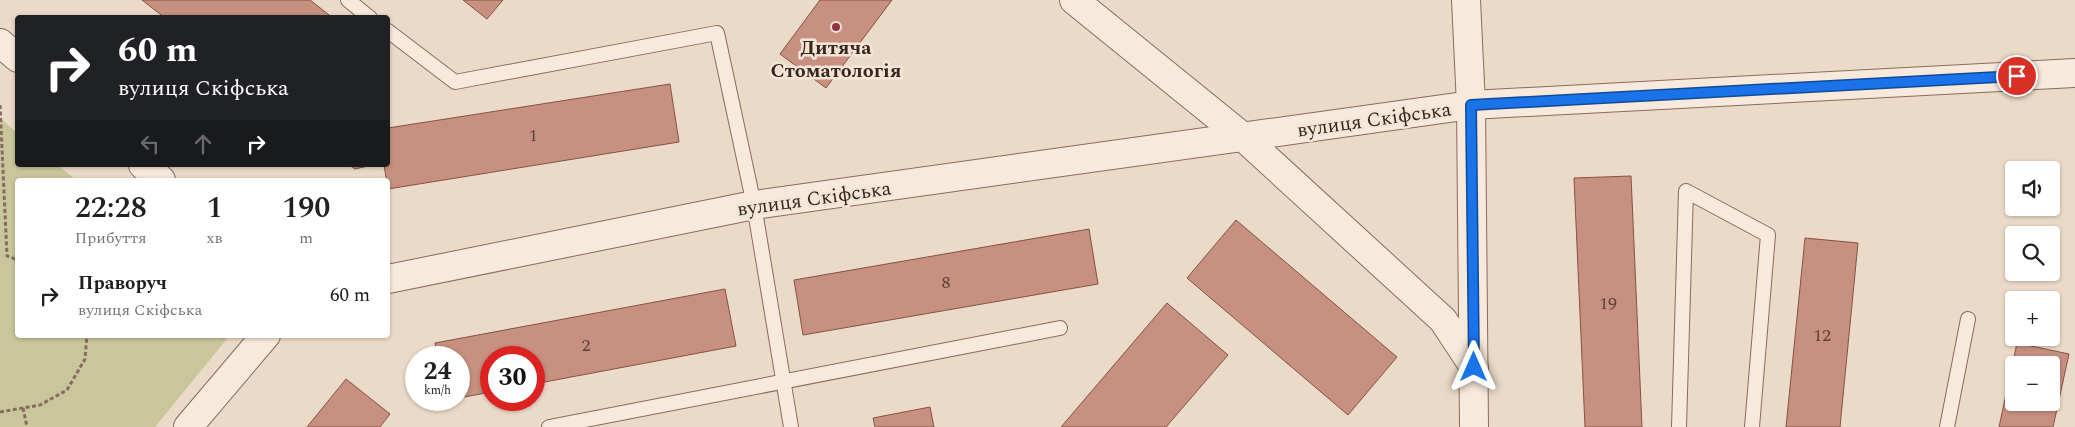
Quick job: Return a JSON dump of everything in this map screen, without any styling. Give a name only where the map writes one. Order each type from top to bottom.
[{"type":"street","points":[[1074,0],[1243,137],[1443,320],[1474,367]]},
{"type":"street","points":[[1466,0],[1471,105],[1474,427]]},
{"type":"street","points":[[0,43],[15,56]]},
{"type":"street","name":"вулиця Скіфська","points":[[390,279],[754,205],[1471,105],[2075,73]]},
{"type":"street","points":[[145,167],[159,178]]},
{"type":"street","points":[[188,427],[263,338]]},
{"type":"lane","points":[[348,0],[366,15]]},
{"type":"lane","points":[[390,32],[455,82],[717,33],[754,205],[791,427]]},
{"type":"lane","points":[[1679,427],[1686,191],[1768,235],[1752,427]]},
{"type":"lane","points":[[1947,427],[1968,320]]},
{"type":"lane","points":[[549,427],[1060,328]]},
{"type":"path","points":[[0,105],[7,256]]},
{"type":"path","points":[[0,258],[7,256],[15,259]]},
{"type":"path","points":[[0,412],[40,405],[67,390],[85,359],[86,338]]},
{"type":"path","points":[[23,408],[26,427]]},
{"type":"shaded area","points":[[0,118],[15,131],[15,167],[60,167],[74,178],[15,178],[15,338],[228,338],[155,427],[0,427]]},
{"type":"building","points":[[142,0],[310,0],[329,15],[161,15]]},
{"type":"building","points":[[463,0],[503,0],[487,19]]},
{"type":"building","name":"Дитяча Стоматологія","points":[[820,0],[892,0],[826,88],[780,54]]},
{"type":"building","points":[[670,84],[679,142],[390,189],[390,178],[386,178],[384,167],[390,167],[390,128]]},
{"type":"building","points":[[1631,176],[1642,427],[1585,427],[1574,178]]},
{"type":"building","points":[[1236,220],[1397,357],[1348,415],[1187,278]]},
{"type":"building","points":[[1089,229],[1098,284],[803,335],[794,280]]},
{"type":"building","points":[[1805,238],[1858,243],[1840,427],[1786,427]]},
{"type":"building","points":[[725,289],[736,346],[545,382],[545,346],[480,346],[480,394],[470,396],[470,346],[436,346],[435,343]]},
{"type":"building","points":[[1167,303],[1228,355],[1166,427],[1061,427]]},
{"type":"building","points":[[2016,346],[2031,346],[2069,354],[2060,395],[2060,356],[2014,356]]},
{"type":"building","points":[[346,379],[390,414],[380,427],[307,427]]},
{"type":"building","points":[[2005,399],[2005,411],[2057,411],[2053,427],[1999,427]]},
{"type":"building","points":[[930,407],[934,427],[875,427],[873,418]]},
{"type":"place","name":"Дитяча Стоматологія","points":[[836,27]]},
{"type":"route","points":[[1474,367],[1471,105],[2017,76]]}]
